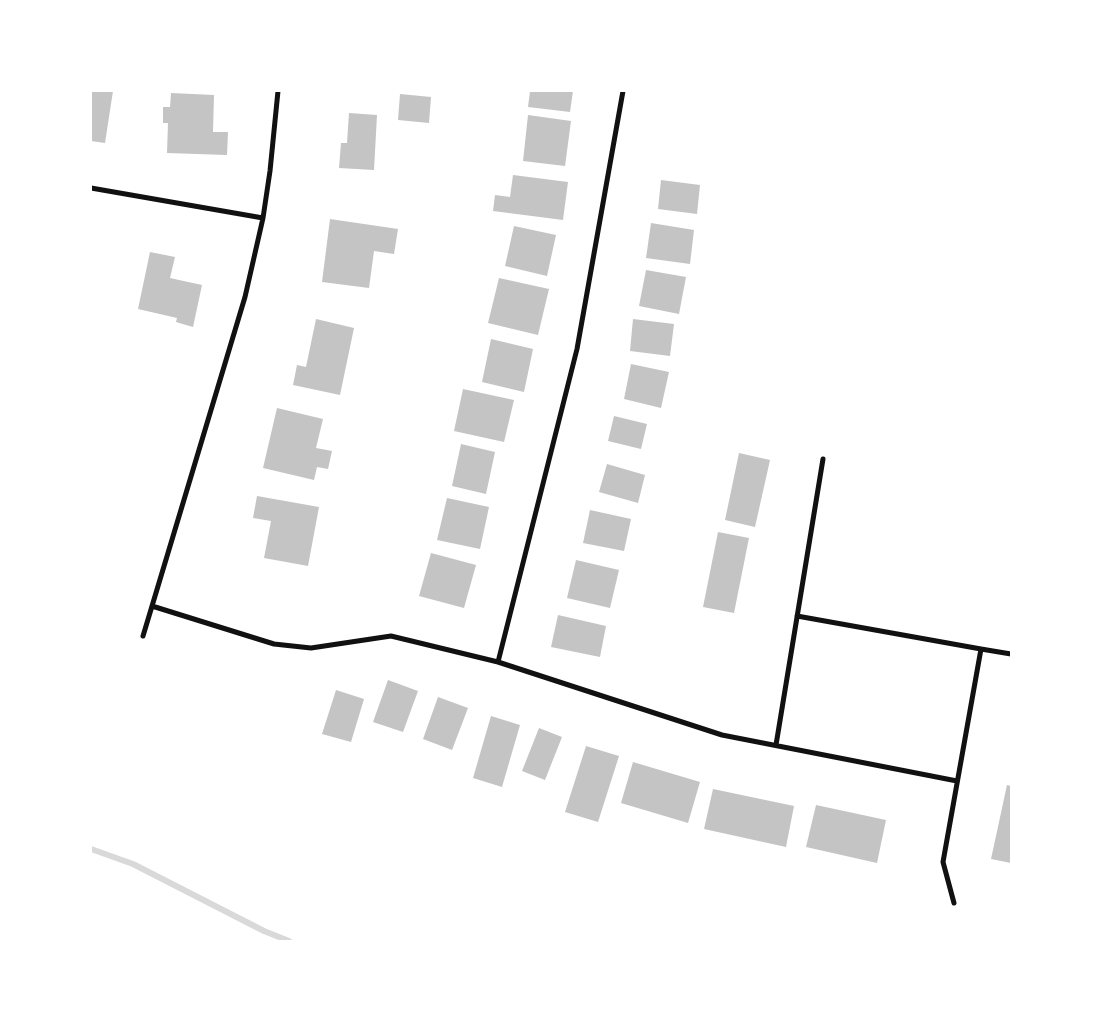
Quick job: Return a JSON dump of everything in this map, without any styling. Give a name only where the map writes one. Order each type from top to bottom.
[{"type":"street","points":[[143,636],[245,298],[263,218],[278,91]]},
{"type":"street","points":[[498,662],[577,349],[623,91]]},
{"type":"street","points":[[91,188],[263,218]]},
{"type":"street","points":[[776,746],[823,459]]},
{"type":"street","points":[[152,606],[274,644],[311,648],[391,636],[498,662],[722,735],[957,781]]},
{"type":"street","points":[[797,616],[1011,654]]},
{"type":"street","points":[[954,903],[943,862],[981,650]]},
{"type":"building","points":[[91,91],[113,91],[105,143],[91,141]]},
{"type":"building","points":[[530,91],[573,91],[570,112],[528,107]]},
{"type":"building","points":[[171,93],[214,95],[213,132],[228,132],[227,155],[167,153],[168,123],[163,123],[163,107],[170,107]]},
{"type":"building","points":[[400,94],[431,97],[429,123],[398,120]]},
{"type":"building","points":[[349,113],[377,115],[374,170],[339,168],[341,143],[347,143]]},
{"type":"building","points":[[528,115],[571,121],[565,166],[523,161]]},
{"type":"building","points":[[513,175],[568,182],[563,220],[493,211],[495,195],[510,197]]},
{"type":"building","points":[[661,180],[700,185],[697,214],[658,209]]},
{"type":"building","points":[[330,219],[398,229],[394,254],[374,251],[369,288],[322,282]]},
{"type":"building","points":[[651,223],[694,230],[690,264],[646,258]]},
{"type":"building","points":[[514,226],[556,235],[547,276],[505,266]]},
{"type":"building","points":[[150,252],[175,257],[170,278],[202,285],[193,327],[176,322],[177,318],[138,309]]},
{"type":"building","points":[[646,270],[686,277],[679,314],[639,306]]},
{"type":"building","points":[[499,278],[549,289],[538,335],[488,323]]},
{"type":"building","points":[[316,319],[354,328],[340,395],[293,385],[297,365],[306,367]]},
{"type":"building","points":[[633,319],[674,324],[670,356],[630,351]]},
{"type":"building","points":[[491,339],[533,349],[524,392],[482,382]]},
{"type":"building","points":[[631,364],[669,372],[661,408],[624,399]]},
{"type":"building","points":[[463,389],[514,400],[504,442],[454,431]]},
{"type":"building","points":[[277,408],[323,419],[316,448],[332,451],[328,469],[317,467],[314,480],[263,468]]},
{"type":"building","points":[[614,416],[647,424],[641,449],[608,441]]},
{"type":"building","points":[[461,444],[495,452],[486,494],[452,486]]},
{"type":"building","points":[[739,453],[770,460],[755,527],[725,520]]},
{"type":"building","points":[[607,464],[645,475],[638,503],[599,492]]},
{"type":"building","points":[[257,496],[319,507],[308,566],[264,558],[271,521],[253,518]]},
{"type":"building","points":[[447,498],[489,507],[480,549],[437,540]]},
{"type":"building","points":[[590,510],[631,519],[624,551],[583,543]]},
{"type":"building","points":[[718,532],[749,538],[734,613],[703,607]]},
{"type":"building","points":[[431,553],[476,565],[464,608],[419,596]]},
{"type":"building","points":[[576,560],[619,570],[610,608],[567,598]]},
{"type":"building","points":[[558,615],[606,626],[600,657],[551,647]]},
{"type":"building","points":[[388,680],[418,691],[403,732],[373,722]]},
{"type":"building","points":[[336,690],[364,699],[351,742],[322,734]]},
{"type":"building","points":[[438,697],[468,708],[452,750],[423,739]]},
{"type":"building","points":[[491,716],[520,725],[502,787],[473,778]]},
{"type":"building","points":[[539,728],[562,737],[545,780],[522,771]]},
{"type":"building","points":[[586,746],[619,756],[598,822],[565,812]]},
{"type":"building","points":[[633,762],[700,782],[688,823],[621,803]]},
{"type":"building","points":[[1007,785],[1011,786],[1011,863],[991,859]]},
{"type":"building","points":[[713,789],[794,806],[786,847],[704,829]]},
{"type":"building","points":[[816,805],[886,820],[877,863],[806,847]]},
{"type":"waterway","points":[[91,849],[133,864],[264,931],[289,941]]}]
